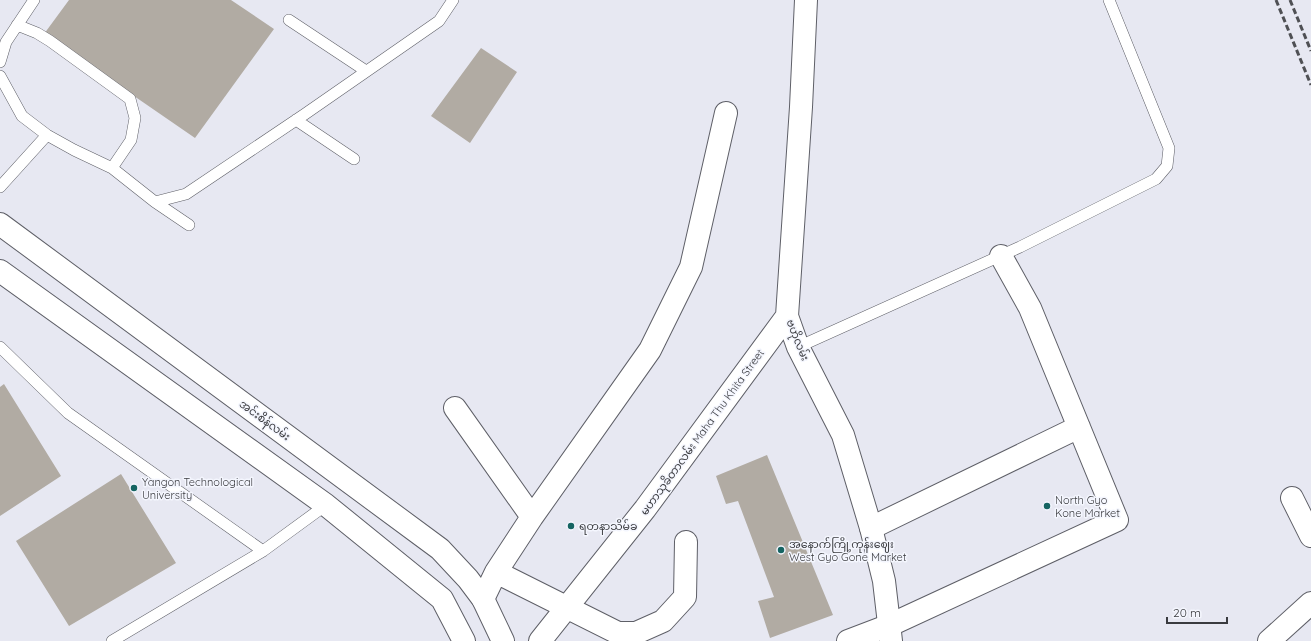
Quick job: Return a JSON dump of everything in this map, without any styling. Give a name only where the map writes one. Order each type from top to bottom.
[{"type":"street","name":"ဗဟိုလမ်း","points":[[806,0],[788,316],[798,347],[843,434],[871,528],[884,581],[890,633]]},
{"type":"street","points":[[483,599],[496,572],[532,517],[650,350],[691,267],[726,113]]},
{"type":"street","name":"အင်းစိန်လမ်း","points":[[0,224],[440,549],[468,579],[483,599],[503,641]]},
{"type":"street","points":[[848,641],[890,633],[1117,520],[1030,308],[1001,256]]},
{"type":"street","points":[[0,271],[326,505],[442,599],[464,641]]},
{"type":"street","name":"မဟာသုခိတာလမ်း Maha Thu Khita Street","points":[[540,641],[646,508],[788,316]]},
{"type":"street","points":[[455,408],[532,517]]},
{"type":"street","points":[[871,528],[1079,427]]},
{"type":"street","points":[[1292,498],[1311,536]]},
{"type":"street","points":[[496,572],[618,633],[636,633],[663,621],[685,597],[686,542]]},
{"type":"street","points":[[1269,641],[1311,603]]},
{"type":"lane","points":[[0,62],[6,42],[34,0]]},
{"type":"lane","points":[[155,202],[186,194],[296,120],[439,21],[453,0]]},
{"type":"lane","points":[[798,347],[1001,256],[1156,178],[1167,166],[1169,148],[1109,0]]},
{"type":"lane","points":[[289,20],[366,71]]},
{"type":"lane","points":[[18,25],[37,33],[50,41],[130,99],[135,118],[131,140],[112,168]]},
{"type":"lane","points":[[0,76],[22,116],[47,135],[112,168],[155,202],[189,225]]},
{"type":"lane","points":[[296,120],[354,159]]},
{"type":"lane","points":[[0,187],[47,135]]},
{"type":"lane","points":[[0,347],[68,413],[263,551]]},
{"type":"lane","points":[[112,641],[263,551],[326,505]]},
{"type":"building","points":[[69,0],[231,0],[274,29],[195,138],[44,34]]},
{"type":"building","points":[[481,48],[517,72],[470,143],[431,116]]},
{"type":"building","points":[[4,384],[61,476],[0,516],[0,387]]},
{"type":"building","name":"အနောက်ကြို့ကုန်းဈေး West Gyo Gone Market","points":[[767,455],[833,615],[770,638],[758,601],[774,597],[738,501],[726,504],[716,476]]},
{"type":"building","points":[[121,474],[176,563],[69,626],[16,541]]},
{"type":"railway","points":[[1276,0],[1311,85]]},
{"type":"railway","points":[[1290,0],[1311,51]]},
{"type":"place","name":"Yangon Technological University","points":[[134,488]]},
{"type":"place","name":"North Gyo Kone Market","points":[[1047,506]]},
{"type":"place","name":"ရတနာသိမ်ခ","points":[[571,526]]},
{"type":"place","name":"အနောက်ကြို့ကုန်းဈေး West Gyo Gone Market","points":[[781,550]]}]
